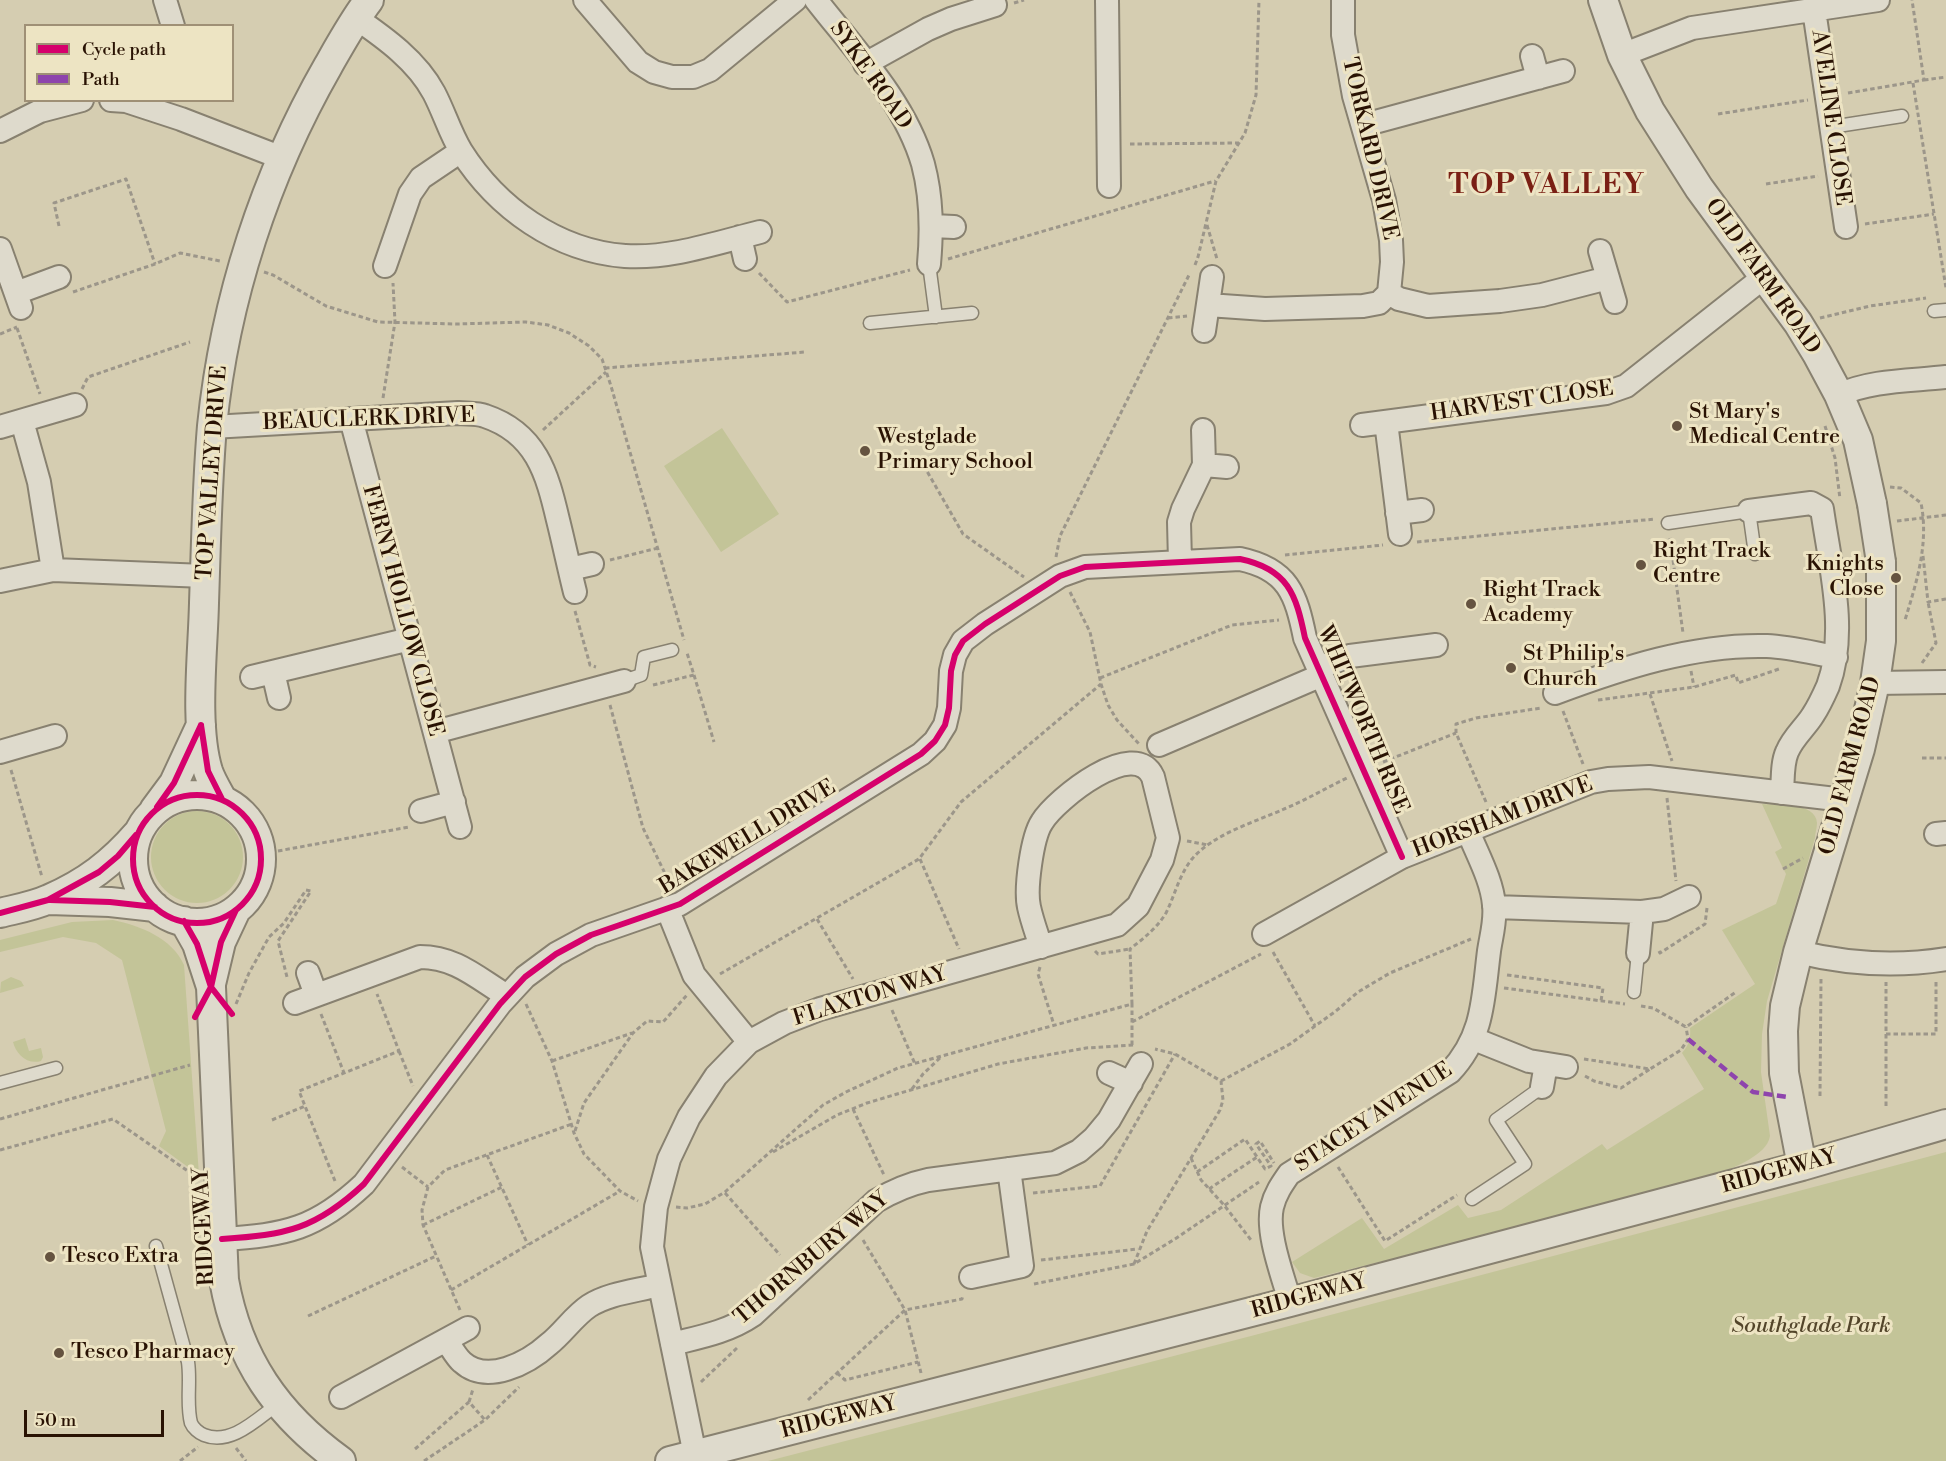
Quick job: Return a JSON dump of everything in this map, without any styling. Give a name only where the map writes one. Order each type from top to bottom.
[{"type":"street","points":[[165,0],[172,24]]},
{"type":"street","points":[[585,0],[638,62],[654,72],[672,77],[693,77],[710,70],[795,0]]},
{"type":"street","name":"SYKE ROAD","points":[[816,0],[888,93],[909,129],[923,164],[930,197],[943,226],[929,264]]},
{"type":"street","points":[[1107,0],[1109,186]]},
{"type":"street","name":"TORKARD DRIVE","points":[[1343,0],[1343,35],[1354,96],[1384,200],[1391,240],[1392,262],[1389,293]]},
{"type":"street","name":"OLD FARM ROAD","points":[[1603,0],[1622,55],[1650,111],[1699,188],[1798,323],[1830,406],[1858,440],[1882,513],[1881,641],[1875,683],[1860,749],[1844,800],[1809,955],[1785,1005],[1782,1052],[1787,1097],[1802,1166]]},
{"type":"street","points":[[1622,55],[1692,28],[1878,0]]},
{"type":"street","points":[[865,63],[969,6],[995,5]]},
{"type":"street","points":[[362,9],[383,36],[422,76],[434,92],[461,151],[486,185],[528,222],[559,239],[596,252],[626,256],[653,255],[748,243]]},
{"type":"street","name":"TOP VALLEY DRIVE","points":[[222,799],[208,771],[201,725],[212,427],[222,357],[237,289],[253,234],[282,158],[313,92],[362,9]]},
{"type":"street","name":"AVELINE CLOSE","points":[[1814,10],[1846,226]]},
{"type":"street","points":[[1532,56],[1538,78]]},
{"type":"street","points":[[1364,125],[1563,71]]},
{"type":"street","points":[[0,130],[40,111],[74,102]]},
{"type":"street","points":[[132,102],[184,110],[282,158]]},
{"type":"street","points":[[389,271],[403,245],[410,194],[421,178],[461,151]]},
{"type":"street","points":[[0,249],[18,310],[59,277]]},
{"type":"street","points":[[1600,251],[1615,302]]},
{"type":"street","points":[[1212,276],[1203,317],[1265,309],[1363,306],[1379,303],[1389,293],[1428,306],[1500,301],[1542,295],[1608,278]]},
{"type":"street","name":"HARVEST CLOSE","points":[[1362,425],[1606,393],[1626,386],[1764,276]]},
{"type":"street","points":[[1830,406],[1849,390],[1870,385],[1946,377]]},
{"type":"street","points":[[0,427],[75,405]]},
{"type":"street","name":"BEAUCLERK DRIVE","points":[[212,427],[458,413],[484,416],[506,426],[529,444],[542,463],[549,482],[575,592]]},
{"type":"street","name":"FERNY HOLLOW CLOSE","points":[[351,419],[460,827]]},
{"type":"street","points":[[22,421],[39,482],[53,570]]},
{"type":"street","points":[[1386,422],[1398,534]]},
{"type":"street","points":[[1180,562],[1179,522],[1204,465],[1203,430]]},
{"type":"street","points":[[1204,465],[1227,467]]},
{"type":"street","points":[[1749,511],[1811,503],[1822,509],[1837,621],[1836,657],[1827,687],[1813,715],[1795,736],[1786,754],[1782,792]]},
{"type":"street","points":[[1398,534],[1422,510]]},
{"type":"street","name":"BAKEWELL DRIVE","points":[[222,1239],[281,1233],[327,1215],[344,1203],[364,1184],[507,996],[525,977],[556,954],[591,935],[674,906],[921,754],[935,741],[945,725],[950,708],[951,671],[955,655],[963,641],[984,624],[1060,576],[1085,567],[1240,559],[1256,562],[1270,569]]},
{"type":"street","points":[[570,569],[592,564]]},
{"type":"street","name":"WHITWORTH RISE","points":[[1270,569],[1290,588],[1297,603],[1305,638],[1402,857]]},
{"type":"street","points":[[0,580],[53,570],[205,576]]},
{"type":"street","points":[[279,698],[262,675],[410,639]]},
{"type":"street","points":[[1320,672],[1350,656],[1436,645]]},
{"type":"street","points":[[1555,702],[1629,667],[1686,654],[1766,646],[1836,657]]},
{"type":"street","name":"WHITWORTH RISE","points":[[1163,746],[1320,672]]},
{"type":"street","points":[[435,732],[610,679]]},
{"type":"street","points":[[1875,683],[1946,682]]},
{"type":"street","name":"TOP VALLEY DRIVE","points":[[45,888],[99,872],[118,856],[174,783],[201,725]]},
{"type":"street","points":[[3,751],[55,736]]},
{"type":"street","name":"FLAXTON WAY","points":[[683,1458],[672,1344],[651,1247],[656,1207],[669,1160],[689,1117],[716,1076],[749,1042],[784,1023],[820,1009],[967,968],[1041,957],[1118,925],[1138,906],[1162,860],[1168,838],[1153,777],[1150,769],[1145,765],[1136,762],[1100,773],[1071,791],[1041,822],[1032,850],[1028,905],[1041,957]]},
{"type":"street","name":"HORSHAM DRIVE","points":[[1263,944],[1291,931],[1402,857],[1591,782],[1669,772],[1782,792],[1844,800]]},
{"type":"street","points":[[204,795],[222,799],[235,807],[246,817],[259,843],[260,865],[255,887],[247,899],[236,910],[220,919],[202,923],[168,916],[155,907],[140,888],[133,865],[134,848],[146,822],[168,801],[186,796],[204,795]]},
{"type":"street","points":[[417,819],[454,802]]},
{"type":"street","name":"STACEY AVENUE","points":[[1290,1302],[1275,1245],[1271,1209],[1278,1190],[1289,1174],[1450,1072],[1464,1056],[1473,1039],[1480,1020],[1494,907],[1490,886],[1467,831]]},
{"type":"street","points":[[0,913],[45,888],[110,902],[155,907]]},
{"type":"street","points":[[1494,907],[1641,912],[1698,902]]},
{"type":"street","points":[[674,906],[694,975],[749,1042]]},
{"type":"street","name":"RIDGEWAY","points":[[236,910],[221,942],[211,987],[224,1280],[228,1303],[257,1374],[278,1404],[314,1441],[341,1461]]},
{"type":"street","points":[[1638,953],[1641,912]]},
{"type":"street","name":"RIDGEWAY","points":[[184,921],[197,944],[211,987]]},
{"type":"street","points":[[1809,955],[1886,964],[1941,960]]},
{"type":"street","points":[[308,973],[306,999],[420,957],[437,957],[454,962],[507,996]]},
{"type":"street","points":[[1473,1039],[1529,1061],[1556,1065],[1542,1088]]},
{"type":"street","points":[[1109,1072],[1139,1057]]},
{"type":"street","name":"THORNBURY WAY","points":[[672,1344],[721,1332],[753,1315],[876,1201],[892,1192],[928,1180],[1055,1163],[1079,1151],[1109,1120],[1139,1057]]},
{"type":"street","name":"RIDGEWAY","points":[[683,1458],[1290,1302],[1802,1166],[1946,1124]]},
{"type":"street","points":[[972,1287],[1027,1275],[1009,1169]]},
{"type":"street","points":[[446,1340],[462,1363],[477,1371],[494,1372],[510,1368],[548,1346],[588,1307],[606,1298],[659,1285]]},
{"type":"street","points":[[341,1397],[468,1328]]},
{"type":"lane","points":[[1831,127],[1902,116]]},
{"type":"lane","points":[[929,264],[936,317]]},
{"type":"lane","points":[[870,323],[972,314]]},
{"type":"lane","points":[[1668,523],[1749,511],[1755,554]]},
{"type":"lane","points":[[610,679],[641,675],[644,657],[672,650]]},
{"type":"lane","points":[[1634,992],[1638,953]]},
{"type":"lane","points":[[0,1083],[56,1068]]},
{"type":"lane","points":[[1472,1199],[1525,1164],[1496,1120],[1542,1088]]},
{"type":"lane","points":[[156,1246],[188,1362],[189,1412],[192,1426],[201,1434],[213,1438],[228,1437],[248,1426],[278,1404]]},
{"type":"path","points":[[1163,746],[1117,720],[1108,705],[1101,684],[1090,632],[1054,567],[1060,536],[1198,257],[1216,181],[1245,133],[1256,95],[1259,0]]},
{"type":"path","points":[[1912,0],[1924,80]]},
{"type":"path","points":[[1718,114],[1946,77]]},
{"type":"path","points":[[1913,83],[1946,288]]},
{"type":"path","points":[[1109,144],[1239,143]]},
{"type":"path","points":[[1766,184],[1838,173]]},
{"type":"path","points":[[59,226],[54,203],[126,179],[155,264]]},
{"type":"path","points":[[748,243],[787,302],[929,264],[1216,181]]},
{"type":"path","points":[[1846,226],[1934,214]]},
{"type":"path","points":[[59,277],[68,293],[155,264],[180,253],[222,261]]},
{"type":"path","points":[[380,417],[395,322],[389,271]]},
{"type":"path","points":[[1798,323],[1870,306],[1935,297]]},
{"type":"path","points":[[18,310],[47,413]]},
{"type":"path","points":[[1168,318],[1203,317]]},
{"type":"path","points":[[75,405],[88,377],[190,342]]},
{"type":"path","points":[[529,444],[606,370],[805,352]]},
{"type":"path","points":[[1830,406],[1840,500]]},
{"type":"path","points":[[920,459],[963,534],[1028,580]]},
{"type":"path","points":[[1901,488],[1921,502],[1925,539],[1923,555],[1902,629]]},
{"type":"path","points":[[1882,513],[1923,518],[1946,515]]},
{"type":"path","points":[[1270,569],[1281,556],[1398,534],[1667,520],[1686,654]]},
{"type":"path","points":[[592,564],[657,548]]},
{"type":"path","points":[[1918,682],[1918,668],[1936,643],[1928,602],[1923,555]]},
{"type":"path","points":[[575,592],[572,599],[590,665],[610,679],[643,828],[674,906]]},
{"type":"path","points":[[1928,602],[1946,599]]},
{"type":"path","points":[[1100,678],[1232,625],[1301,618]]},
{"type":"path","points":[[1593,701],[1694,687],[1736,675],[1738,683],[1787,666]]},
{"type":"path","points":[[694,675],[714,742]]},
{"type":"path","points":[[1693,681],[1694,687]]},
{"type":"path","points":[[574,1133],[584,1103],[633,1033],[647,1021],[663,1022],[693,989],[919,859],[961,802],[1101,684]]},
{"type":"path","points":[[1650,694],[1669,772],[1676,881],[1698,902],[1705,924],[1660,953]]},
{"type":"path","points":[[1489,809],[1456,733],[1456,724],[1555,702],[1586,770]]},
{"type":"path","points":[[1139,1057],[1132,1022],[1130,949],[1151,933],[1164,915],[1179,879],[1193,858],[1208,845],[1249,822],[1284,809],[1363,770],[1456,733]]},
{"type":"path","points":[[3,751],[45,888]]},
{"type":"path","points":[[1922,758],[1946,758]]},
{"type":"path","points":[[278,851],[417,819]]},
{"type":"path","points":[[1179,840],[1208,845]]},
{"type":"path","points":[[919,859],[967,968]]},
{"type":"path","points":[[1783,869],[1793,863]]},
{"type":"path","points":[[1179,871],[1179,879]]},
{"type":"path","points":[[232,1014],[249,973],[269,937],[284,923],[306,890],[311,891],[278,941],[306,999]]},
{"type":"path","points":[[817,919],[874,994],[915,1064]]},
{"type":"path","points":[[1221,1081],[1273,1054],[1336,1011],[1358,992],[1390,973],[1492,930]]},
{"type":"path","points":[[1132,1022],[1263,944]]},
{"type":"path","points":[[1809,955],[1820,1096]]},
{"type":"path","points":[[1041,957],[1038,974],[1054,1025]]},
{"type":"path","points":[[1278,960],[1315,1026]]},
{"type":"path","points":[[1886,1034],[1936,1034],[1941,960]]},
{"type":"path","points":[[1886,964],[1886,1106]]},
{"type":"path","points":[[1485,979],[1603,988],[1601,1001]]},
{"type":"path","points":[[1485,979],[1601,1001],[1653,1008],[1686,1027]]},
{"type":"path","points":[[373,985],[414,1088]]},
{"type":"path","points":[[1686,1027],[1736,992]]},
{"type":"path","points":[[507,996],[523,998],[552,1061],[574,1133],[584,1154],[620,1191],[643,1204],[656,1207],[687,1208],[705,1204],[725,1192],[823,1105],[898,1068],[1132,1004]]},
{"type":"path","points":[[326,1027],[344,1073]]},
{"type":"path","points":[[1556,1065],[1594,1081],[1622,1088],[1681,1050],[1688,1039],[1686,1027]]},
{"type":"path","points":[[552,1061],[633,1033]]},
{"type":"path","points":[[766,1156],[837,1115],[853,1109],[998,1064],[1086,1048],[1139,1057],[1175,1054],[1221,1081]]},
{"type":"path","points":[[336,1183],[299,1091],[399,1052]]},
{"type":"path","points":[[911,1090],[923,1074],[942,1056]]},
{"type":"path","points":[[1556,1065],[1576,1058],[1650,1069]]},
{"type":"path","points":[[0,1119],[198,1063]]},
{"type":"path","points":[[1134,1264],[1138,1249],[1148,1231],[1220,1110],[1221,1081]]},
{"type":"path","points":[[272,1120],[305,1106]]},
{"type":"path","points":[[853,1109],[876,1159]]},
{"type":"path","points":[[0,1150],[112,1119],[200,1180]]},
{"type":"path","points":[[468,1328],[423,1225],[422,1210],[428,1187],[445,1170],[572,1124]]},
{"type":"path","points":[[1197,1172],[1245,1139],[1265,1169],[1271,1166],[1256,1144],[1260,1142],[1278,1169],[1289,1174]]},
{"type":"path","points":[[1327,1150],[1385,1240],[1458,1194],[1472,1199]]},
{"type":"path","points":[[386,1155],[428,1187]]},
{"type":"path","points":[[487,1155],[528,1245]]},
{"type":"path","points":[[1209,1189],[1257,1157]]},
{"type":"path","points":[[1191,1158],[1201,1180],[1224,1205],[1249,1239],[1266,1247],[1275,1245]]},
{"type":"path","points":[[1027,1275],[1134,1264],[1260,1181]]},
{"type":"path","points":[[423,1225],[502,1187]]},
{"type":"path","points":[[452,1290],[620,1191]]},
{"type":"path","points":[[725,1192],[780,1254]]},
{"type":"path","points":[[859,1233],[905,1310],[923,1382],[933,1380],[936,1393]]},
{"type":"path","points":[[1027,1275],[1035,1261],[1138,1249]]},
{"type":"path","points":[[308,1316],[436,1256]]},
{"type":"path","points":[[962,1299],[972,1287]]},
{"type":"path","points":[[805,1403],[905,1310],[962,1299],[972,1287]]},
{"type":"path","points":[[699,1384],[738,1347]]},
{"type":"path","points":[[837,1373],[845,1380],[918,1362]]},
{"type":"path","points":[[424,1461],[485,1420],[519,1387]]},
{"type":"path","points":[[415,1449],[470,1402],[485,1420]]},
{"type":"green space","points":[[722,428],[779,514],[721,552],[664,466]]},
{"type":"green space","points":[[1762,804],[1803,808],[1815,816],[1817,823],[1815,838],[1767,1001],[1762,1034],[1761,1072],[1770,1136],[1763,1149],[1739,1165],[1716,1174],[1588,1214],[1487,1242],[1385,1268],[1383,1261],[1314,1278],[1300,1273],[1292,1262],[1362,1218],[1384,1249],[1458,1205],[1468,1218],[1501,1210],[1602,1144],[1607,1150],[1704,1089],[1682,1053],[1689,1041],[1690,1028],[1755,984],[1722,930],[1776,904],[1786,874],[1775,852],[1782,848]]},
{"type":"green space","points":[[197,811],[215,814],[230,824],[240,839],[243,857],[240,875],[230,890],[215,900],[197,903],[179,900],[164,890],[154,875],[151,857],[154,839],[164,824],[179,814]]},
{"type":"green space","points":[[113,920],[145,930],[164,940],[172,947],[184,965],[199,1175],[159,1146],[166,1131],[122,960],[96,943],[63,937],[0,952],[0,940],[72,922]]},
{"type":"green space","points":[[11,977],[21,981],[24,986],[0,993],[1,982]]},
{"type":"green space","points":[[25,1038],[29,1051],[41,1048],[43,1057],[41,1061],[27,1060],[17,1051],[13,1042]]},
{"type":"green space","name":"Southglade Park","points":[[1946,1152],[1946,1461],[768,1461],[1251,1336]]},
{"type":"marked path","points":[[1688,1039],[1753,1092],[1787,1097]]},
{"type":"cycle path","points":[[222,1239],[264,1235],[299,1227],[331,1211],[347,1199],[364,1184],[500,1004],[525,977],[556,954],[591,935],[680,904],[921,754],[935,741],[945,725],[949,708],[951,671],[955,655],[963,641],[985,624],[1060,576],[1085,567],[1240,559],[1256,563],[1279,577],[1293,596],[1305,638],[1402,857]]},
{"type":"cycle path","points":[[201,725],[208,771],[222,799]]},
{"type":"cycle path","points":[[157,807],[174,783],[201,725]]},
{"type":"cycle path","points":[[197,795],[221,800],[242,814],[256,835],[261,859],[256,883],[242,904],[221,918],[197,923],[173,918],[152,904],[138,883],[133,859],[138,835],[152,814],[173,800],[197,795]]},
{"type":"cycle path","points":[[0,913],[48,900],[99,872],[118,856],[136,835]]},
{"type":"cycle path","points":[[50,900],[110,902],[155,907]]},
{"type":"cycle path","points":[[195,1017],[211,987],[221,942],[236,910]]},
{"type":"cycle path","points":[[184,921],[197,944],[211,987],[232,1014]]},
{"type":"place","name":"St Mary's Medical Centre","points":[[1677,426]]},
{"type":"place","name":"Westglade Primary School","points":[[865,451]]},
{"type":"place","name":"Right Track Centre","points":[[1641,565]]},
{"type":"place","name":"Knights Close","points":[[1896,578]]},
{"type":"place","name":"Right Track Academy","points":[[1471,604]]},
{"type":"place","name":"St Philip's Church","points":[[1511,668]]},
{"type":"place","name":"Tesco Extra","points":[[50,1257]]},
{"type":"place","name":"Tesco Pharmacy","points":[[59,1353]]},
{"type":"district","name":"TOP VALLEY","points":[[1547,186]]}]
